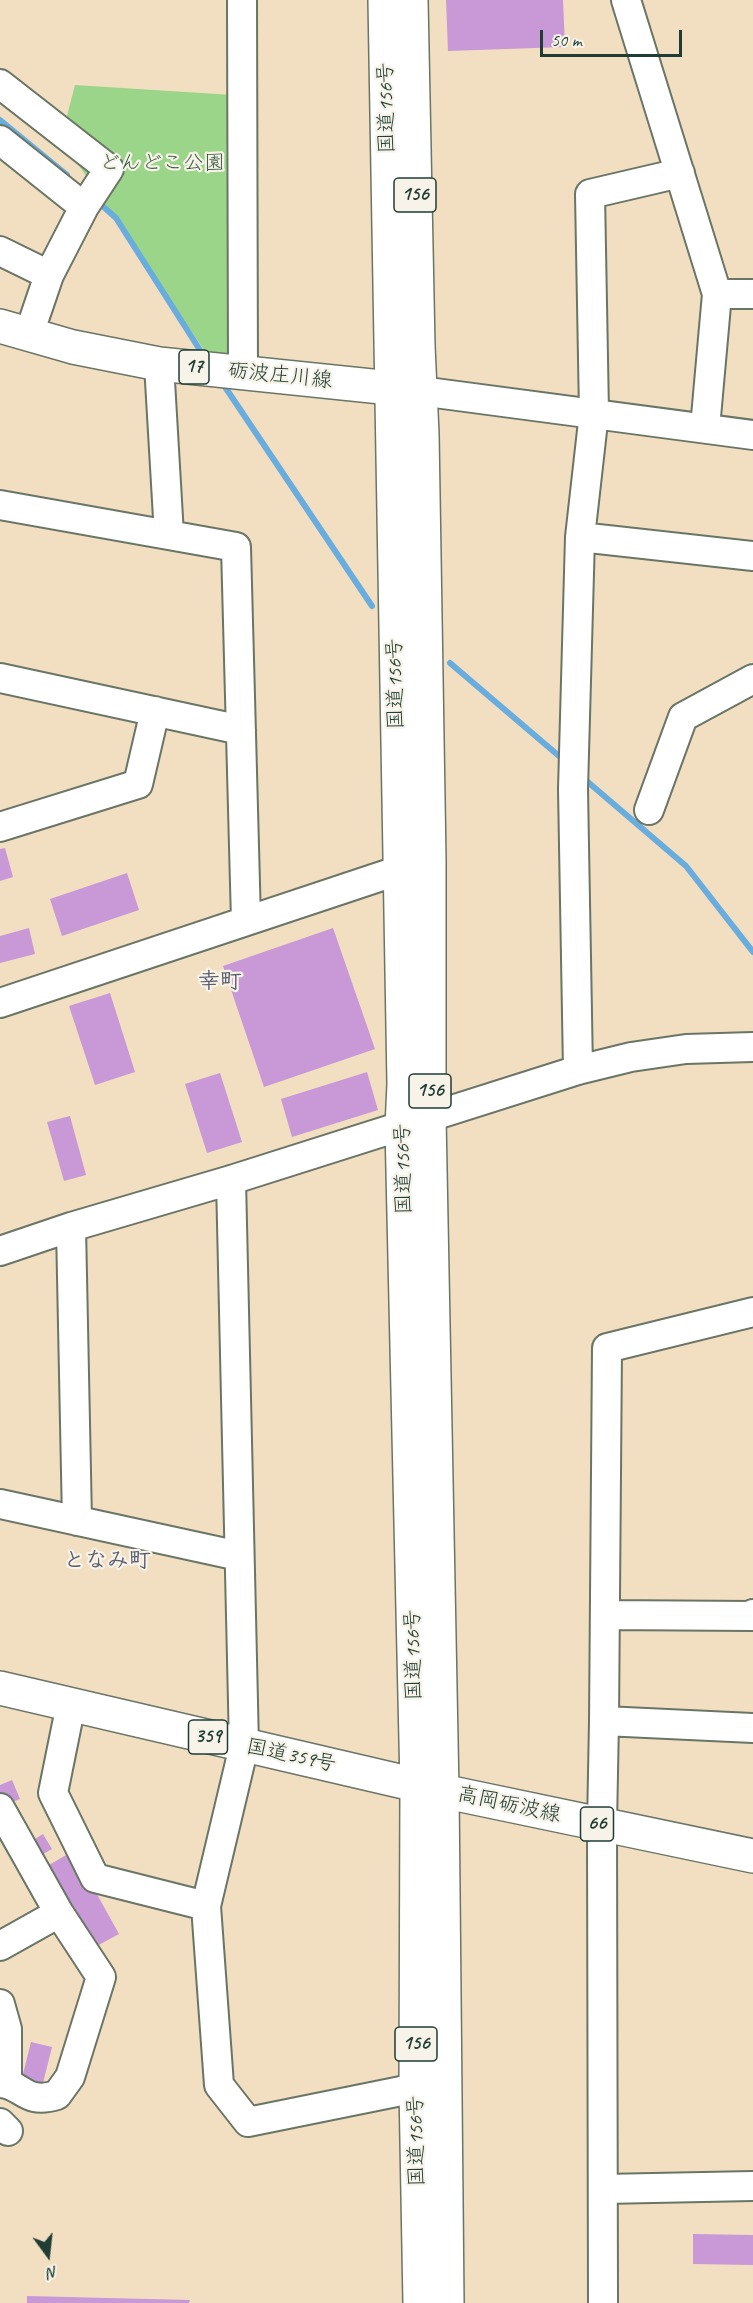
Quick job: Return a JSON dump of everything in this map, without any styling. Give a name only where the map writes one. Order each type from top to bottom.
[{"type":"main road","name":"国道156号","points":[[385,0],[429,860],[416,1122],[430,1788],[447,2303]]},
{"type":"main road","name":"国道156号","points":[[411,0],[399,870],[404,1084],[416,1122]]},
{"type":"main road","name":"砺波庄川線","points":[[14,330],[73,347],[159,364],[406,390]]},
{"type":"main road","name":"国道359号","points":[[0,1688],[430,1788]]},
{"type":"main road","name":"国道156号","points":[[420,2303],[416,2088],[430,1788]]},
{"type":"main road","name":"高岡砺波線","points":[[430,1788],[753,1856]]},
{"type":"street","points":[[242,0],[243,372]]},
{"type":"street","points":[[626,0],[717,294],[705,428]]},
{"type":"street","points":[[0,84],[109,169],[84,207],[49,275],[14,330]]},
{"type":"street","points":[[0,140],[84,207]]},
{"type":"street","points":[[578,1070],[573,789],[580,537],[594,413],[590,194],[680,173]]},
{"type":"street","points":[[0,251],[49,275]]},
{"type":"street","points":[[717,294],[753,294]]},
{"type":"street","points":[[159,364],[169,535]]},
{"type":"street","points":[[406,390],[753,435]]},
{"type":"street","points":[[0,505],[236,547],[246,921]]},
{"type":"street","points":[[580,537],[753,556]]},
{"type":"street","points":[[0,678],[241,730]]},
{"type":"street","points":[[649,810],[683,717],[753,679]]},
{"type":"street","points":[[0,827],[138,784],[155,711]]},
{"type":"street","points":[[0,1003],[429,860]]},
{"type":"street","points":[[0,1251],[578,1070],[631,1057],[686,1049],[753,1047]]},
{"type":"street","points":[[231,1180],[244,1746],[206,1906],[219,2085],[249,2122],[416,2088]]},
{"type":"street","points":[[71,1227],[77,1521]]},
{"type":"street","points":[[603,2303],[602,1825],[607,1348],[753,1312]]},
{"type":"street","points":[[0,1504],[239,1556]]},
{"type":"street","points":[[605,1615],[753,1616],[753,1614]]},
{"type":"street","points":[[71,1704],[53,1792],[95,1878],[206,1906]]},
{"type":"street","points":[[604,1721],[753,1728]]},
{"type":"street","points":[[0,1808],[59,1913],[101,1977],[70,2077],[57,2095],[47,2098],[27,2096],[3,2083],[7,2029],[0,2004]]},
{"type":"street","points":[[0,1946],[59,1913]]},
{"type":"street","points":[[603,2189],[753,2186]]},
{"type":"green space","name":"どんどこ公園","points":[[75,85],[233,95],[235,358],[215,366],[61,139]]},
{"type":"building","points":[[446,0],[563,0],[565,47],[448,51]]},
{"type":"building","points":[[5,848],[13,877],[0,881],[0,849]]},
{"type":"building","points":[[127,873],[139,910],[62,936],[50,899]]},
{"type":"building","points":[[29,928],[35,954],[0,963],[0,936]]},
{"type":"building","points":[[333,928],[375,1049],[264,1087],[223,966]]},
{"type":"building","points":[[110,993],[135,1072],[95,1085],[69,1006]]},
{"type":"building","points":[[367,1072],[378,1110],[292,1137],[281,1099]]},
{"type":"building","points":[[220,1073],[242,1142],[207,1153],[185,1084]]},
{"type":"building","points":[[70,1116],[86,1175],[64,1181],[47,1122]]},
{"type":"building","points":[[12,1780],[20,1799],[5,1805],[0,1785]]},
{"type":"building","points":[[43,1834],[52,1849],[38,1857],[30,1842]]},
{"type":"building","points":[[73,1851],[119,1934],[95,1947],[51,1879],[55,1877],[49,1865]]},
{"type":"building","points":[[31,2042],[52,2047],[43,2083],[22,2078]]},
{"type":"building","points":[[693,2234],[753,2235],[753,2265],[693,2264]]},
{"type":"building","points":[[27,2296],[190,2300],[189,2303],[27,2303]]},
{"type":"waterway","points":[[0,120],[67,175]]},
{"type":"waterway","points":[[97,201],[116,218],[205,358]]},
{"type":"waterway","points":[[221,381],[372,606]]},
{"type":"waterway","points":[[450,663],[566,762]]},
{"type":"waterway","points":[[582,777],[686,866],[753,952]]},
{"type":"district","name":"幸町","points":[[220,982]]},
{"type":"district","name":"となみ町","points":[[107,1561]]}]
